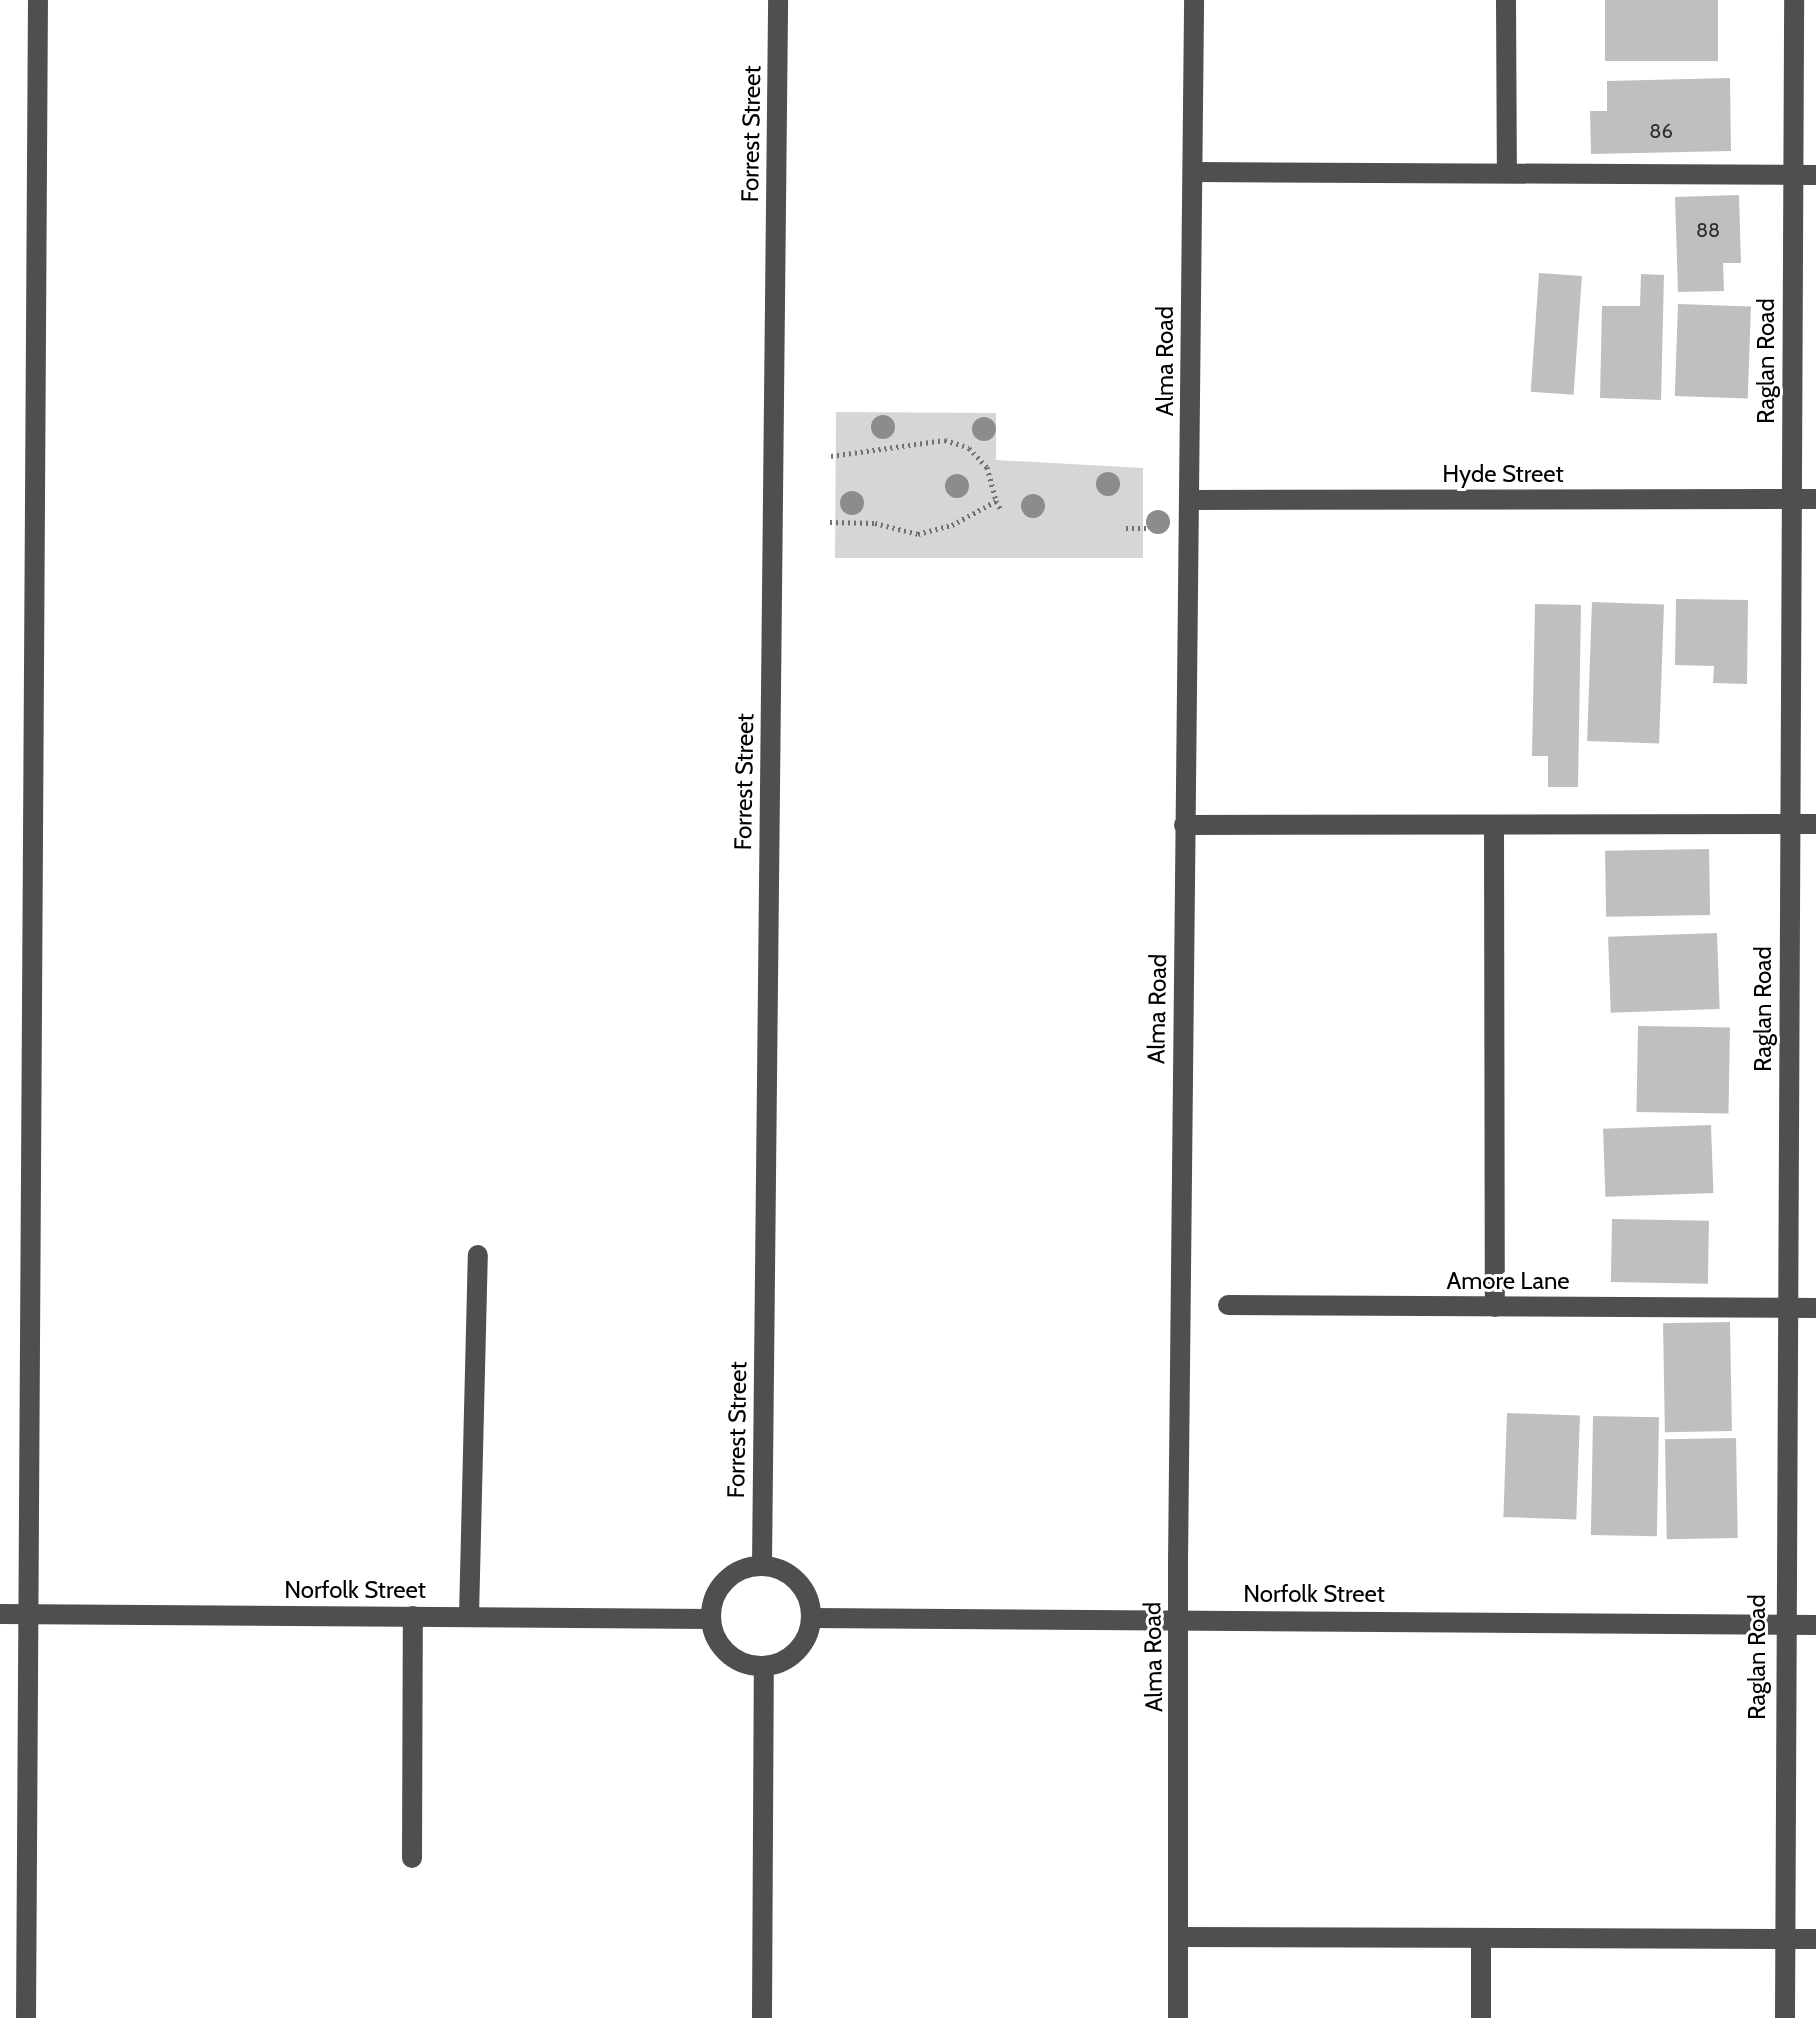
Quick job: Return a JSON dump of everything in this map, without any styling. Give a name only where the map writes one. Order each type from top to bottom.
[{"type":"street","points":[[26,2018],[38,0]]},
{"type":"street","name":"Forrest Street","points":[[762,1565],[778,0]]},
{"type":"street","name":"Alma Road","points":[[1178,2018],[1184,825],[1194,0]]},
{"type":"street","points":[[1506,0],[1507,173]]},
{"type":"street","name":"Raglan Road","points":[[1785,2018],[1783,1624],[1788,1308],[1794,0]]},
{"type":"street","points":[[1193,172],[1816,175]]},
{"type":"street","name":"Hyde Street","points":[[1190,500],[1816,499]]},
{"type":"street","points":[[1184,825],[1816,824]]},
{"type":"street","points":[[1494,825],[1495,1307]]},
{"type":"street","points":[[469,1616],[478,1255]]},
{"type":"street","name":"Amore Lane","points":[[1228,1305],[1816,1308]]},
{"type":"street","points":[[762,1565],[788,1572],[806,1592],[812,1618],[805,1642],[788,1660],[764,1668],[738,1662],[718,1645],[710,1619],[713,1598],[724,1580],[742,1568],[762,1565]]},
{"type":"street","name":"Norfolk Street","points":[[0,1614],[710,1619]]},
{"type":"street","points":[[412,1858],[413,1616]]},
{"type":"street","name":"Norfolk Street","points":[[812,1618],[1816,1625]]},
{"type":"street","points":[[762,2018],[764,1668]]},
{"type":"street","points":[[1179,1937],[1816,1939]]},
{"type":"street","points":[[1481,1940],[1481,2018]]},
{"type":"path","points":[[831,456],[945,440],[969,448],[987,467],[1001,510]]},
{"type":"path","points":[[830,522],[875,523],[929,533],[996,501]]},
{"type":"path","points":[[1126,528],[1149,528]]},
{"type":"shaded area","points":[[836,412],[996,413],[996,460],[1143,468],[1143,558],[835,558]]},
{"type":"building","points":[[1605,0],[1718,0],[1718,61],[1605,61]]},
{"type":"building","points":[[1730,78],[1731,151],[1591,154],[1590,111],[1607,111],[1607,81]]},
{"type":"building","points":[[1739,195],[1741,263],[1723,263],[1724,291],[1678,292],[1675,197]]},
{"type":"building","points":[[1539,273],[1582,276],[1574,395],[1531,392]]},
{"type":"building","points":[[1641,274],[1664,275],[1661,400],[1600,398],[1602,306],[1640,306]]},
{"type":"building","points":[[1678,304],[1751,307],[1748,398],[1675,396]]},
{"type":"building","points":[[1676,599],[1748,600],[1747,684],[1713,683],[1714,666],[1675,665]]},
{"type":"building","points":[[1592,602],[1664,605],[1659,743],[1587,741]]},
{"type":"building","points":[[1535,604],[1581,605],[1578,787],[1548,787],[1548,756],[1532,756]]},
{"type":"building","points":[[1709,849],[1710,915],[1606,917],[1605,851]]},
{"type":"building","points":[[1717,933],[1720,1009],[1611,1013],[1608,937]]},
{"type":"building","points":[[1638,1026],[1730,1028],[1728,1114],[1636,1112]]},
{"type":"building","points":[[1711,1125],[1713,1193],[1605,1197],[1603,1129]]},
{"type":"building","points":[[1612,1219],[1709,1221],[1708,1284],[1611,1282]]},
{"type":"building","points":[[1730,1322],[1732,1431],[1665,1432],[1663,1323]]},
{"type":"building","points":[[1507,1413],[1580,1416],[1576,1519],[1503,1517]]},
{"type":"building","points":[[1593,1416],[1659,1417],[1657,1536],[1591,1535]]},
{"type":"building","points":[[1736,1438],[1738,1538],[1667,1539],[1665,1439]]}]
